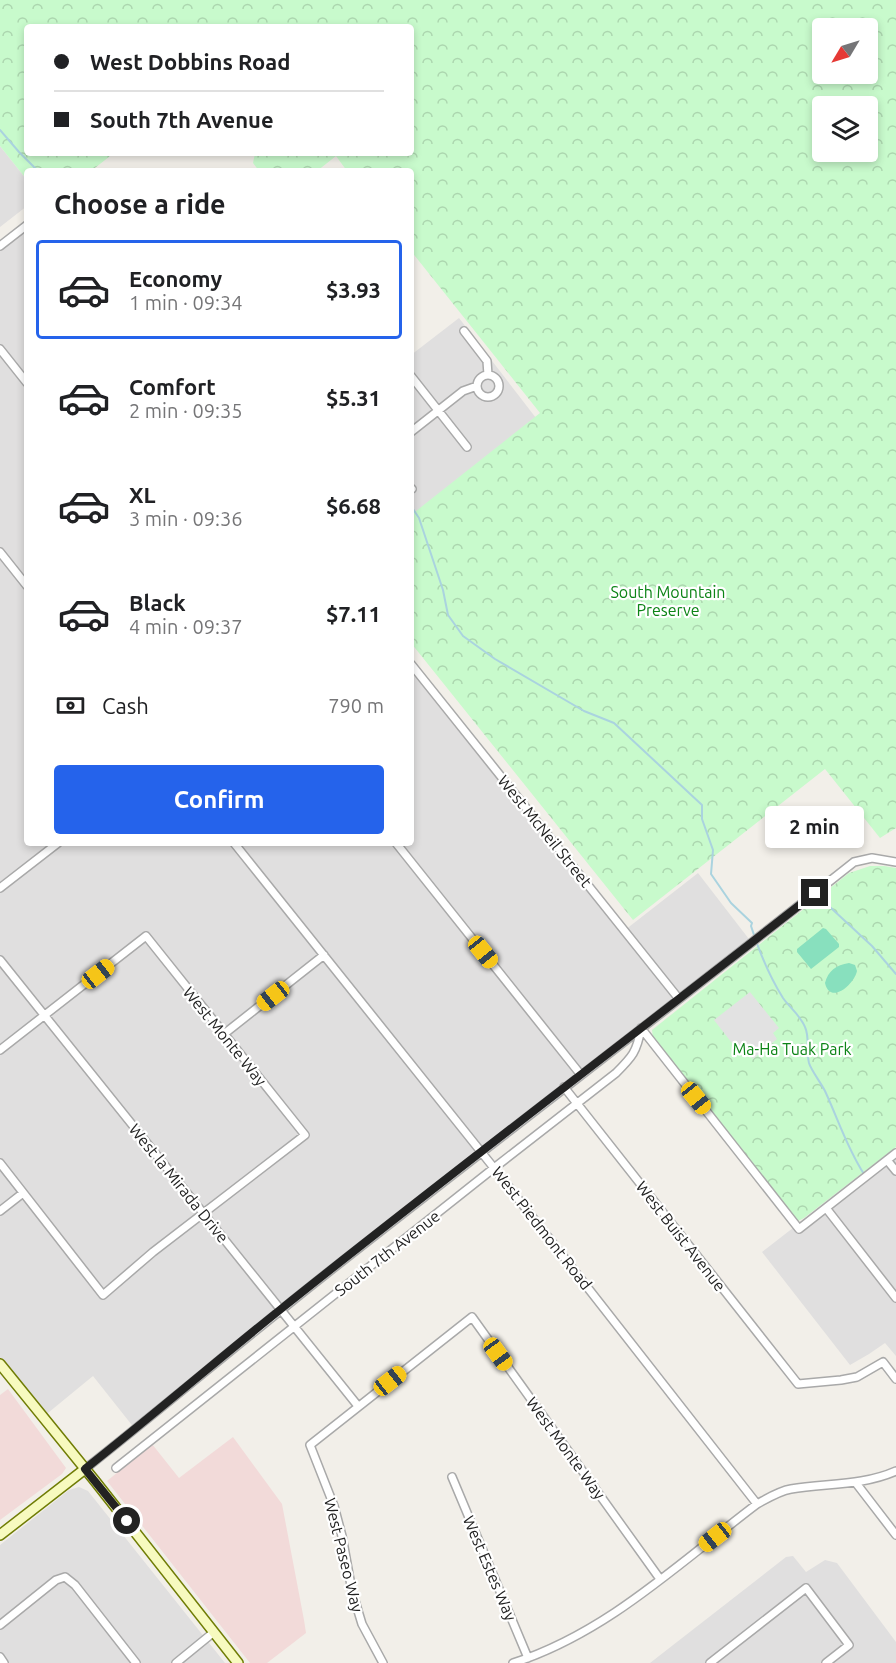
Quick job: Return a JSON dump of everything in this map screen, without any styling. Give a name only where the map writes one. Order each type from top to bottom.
[{"type":"main road","points":[[0,1364],[238,1663]]},
{"type":"main road","name":"South 7th Avenue","points":[[0,1535],[85,1469]]},
{"type":"street","points":[[0,246],[24,227]]},
{"type":"street","points":[[464,331],[487,361],[488,375]]},
{"type":"street","points":[[0,349],[24,379]]},
{"type":"street","points":[[492,375],[499,386],[496,394],[483,396],[477,386],[480,378],[492,375]]},
{"type":"street","points":[[414,380],[467,447]]},
{"type":"street","points":[[414,430],[463,391],[477,386]]},
{"type":"street","points":[[0,552],[24,582]]},
{"type":"street","points":[[0,566],[7,561]]},
{"type":"street","name":"West McNeil Street","points":[[414,668],[679,999]]},
{"type":"street","points":[[0,888],[54,846]]},
{"type":"street","name":"West Piedmont Road","points":[[236,846],[494,1168],[757,1504]]},
{"type":"street","points":[[398,846],[581,1075]]},
{"type":"street","name":"South 7th Avenue","points":[[85,1469],[280,1310],[854,862],[872,858],[896,862]]},
{"type":"street","name":"West Monte Way","points":[[45,1015],[146,936],[305,1135],[203,1214]]},
{"type":"street","points":[[224,1034],[324,956]]},
{"type":"street","name":"West la Mirada Drive","points":[[0,960],[358,1406]]},
{"type":"street","points":[[0,1050],[45,1015]]},
{"type":"street","points":[[641,1028],[799,1229],[896,1153]]},
{"type":"street","name":"South 7th Avenue","points":[[116,1468],[616,1073],[631,1058],[638,1046],[641,1028]]},
{"type":"street","name":"West Buist Avenue","points":[[564,1087],[798,1384],[857,1377],[883,1362],[896,1379]]},
{"type":"street","points":[[887,1160],[896,1171]]},
{"type":"street","points":[[0,1163],[103,1295],[153,1252],[203,1214]]},
{"type":"street","points":[[0,1212],[24,1193]]},
{"type":"street","points":[[826,1208],[896,1298]]},
{"type":"street","name":"West Monte Way","points":[[358,1406],[472,1317],[660,1579]]},
{"type":"street","name":"West Paseo Way","points":[[358,1406],[310,1444],[334,1506],[352,1591],[362,1624],[383,1663]]},
{"type":"street","points":[[513,1663],[542,1653],[588,1630],[630,1603],[757,1504],[780,1492],[856,1483],[896,1471]]},
{"type":"street","name":"West Estes Way","points":[[452,1477],[528,1658]]},
{"type":"street","points":[[856,1483],[896,1535]]},
{"type":"street","points":[[0,1626],[56,1580],[65,1577],[75,1585],[136,1663]]},
{"type":"street","points":[[710,1663],[806,1588],[849,1645],[826,1663]]},
{"type":"street","points":[[176,1663],[214,1632]]},
{"type":"street","points":[[0,1658],[4,1663]]},
{"type":"shaded area","points":[[0,146],[24,176],[24,208],[0,227]]},
{"type":"shaded area","points":[[24,227],[24,846],[414,846],[414,668],[625,930],[698,873],[752,943],[135,1429],[93,1376],[43,1417],[0,1364],[0,246]]},
{"type":"shaded area","points":[[459,318],[536,418],[414,516],[414,353]]},
{"type":"shaded area","points":[[750,992],[779,1028],[773,1033],[777,1039],[753,1059],[748,1052],[742,1056],[714,1020]]},
{"type":"shaded area","points":[[896,1148],[896,1356],[885,1343],[850,1365],[762,1252]]},
{"type":"shaded area","points":[[8,1389],[66,1468],[62,1474],[0,1520],[0,1395]]},
{"type":"shaded area","points":[[233,1437],[282,1504],[306,1633],[267,1663],[250,1663],[107,1481],[152,1444],[179,1478]]},
{"type":"shaded area","points":[[79,1487],[88,1491],[225,1663],[0,1663],[0,1545],[69,1490]]},
{"type":"shaded area","points":[[793,1556],[806,1572],[825,1560],[837,1563],[896,1642],[896,1663],[650,1663],[786,1557]]},
{"type":"green space","name":"South Mountain Preserve","points":[[0,0],[896,0],[896,828],[880,838],[825,769],[633,920],[414,647],[414,513],[540,413],[414,255],[414,168],[345,168],[336,156],[414,156],[414,24],[24,24],[24,156],[110,156],[95,168],[24,168],[24,176],[0,146]]},
{"type":"green space","name":"South Mountain Preserve","points":[[254,156],[336,156],[321,168],[257,168],[253,163]]},
{"type":"green space","name":"Ma-Ha Tuak Park","points":[[870,866],[896,868],[896,1147],[798,1221],[794,1219],[653,1038],[652,1030],[849,873]]},
{"type":"green space","points":[[823,928],[839,944],[839,947],[811,969],[797,949]]},
{"type":"green space","points":[[849,963],[855,965],[857,971],[855,976],[847,987],[837,993],[832,992],[825,983],[828,975],[836,967]]},
{"type":"waterway","points":[[0,130],[35,168]]},
{"type":"waterway","points":[[414,510],[419,518],[443,590],[448,615],[463,636],[495,659],[584,711],[614,723],[702,805],[702,819],[713,850],[711,874],[731,903],[752,923],[757,945],[773,981],[803,1023],[807,1036],[810,1066],[825,1091],[864,1174]]},
{"type":"waterway","points":[[817,895],[872,946],[896,974]]},
{"type":"route","points":[[127,1521],[85,1469],[280,1310],[815,893]]}]
